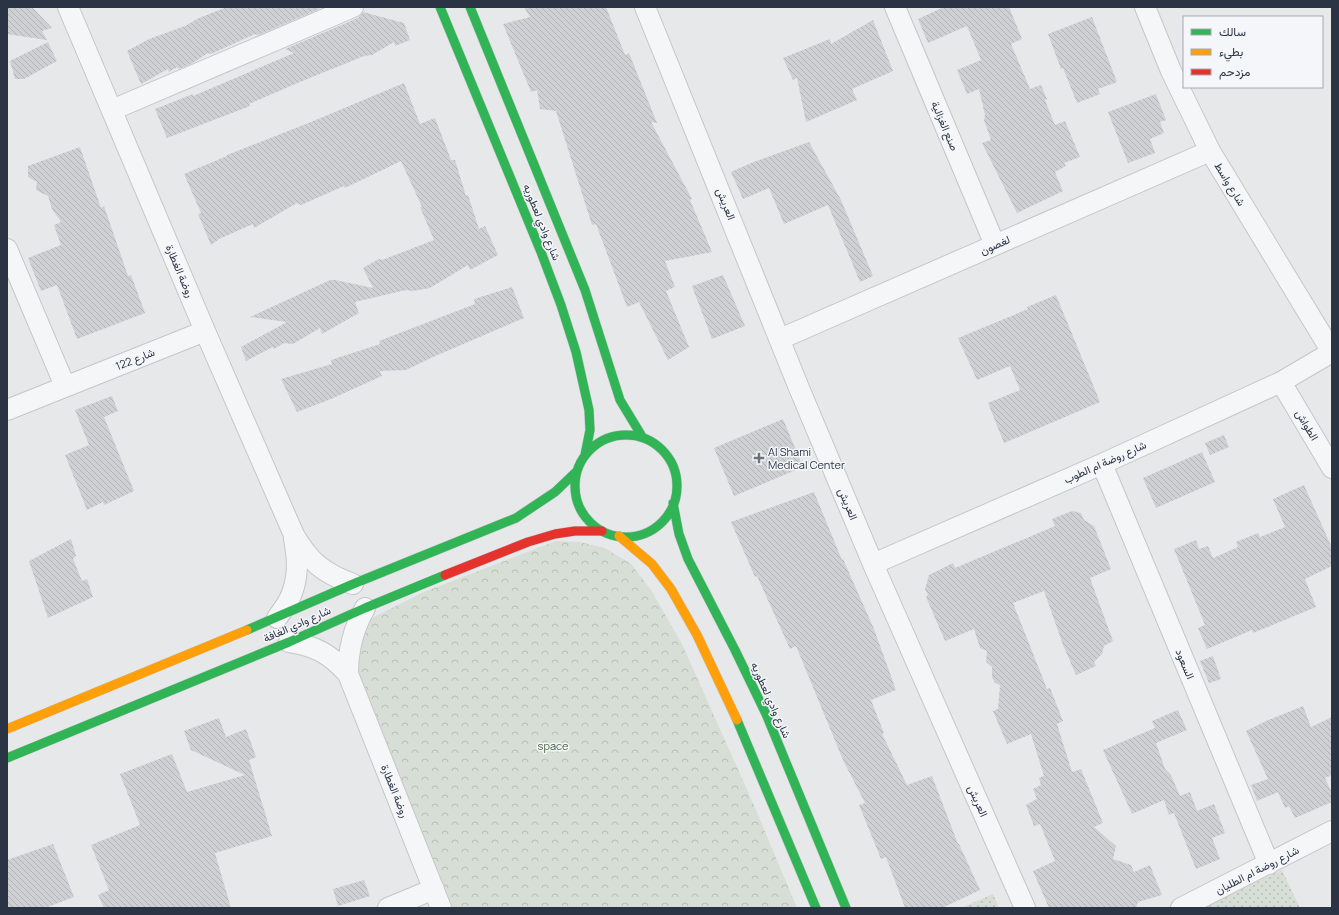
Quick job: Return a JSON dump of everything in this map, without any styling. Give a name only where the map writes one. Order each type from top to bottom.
[{"type":"street","name":"روضة الغطارة","points":[[68,7],[205,331],[294,535],[304,552],[318,566],[334,577],[353,584]]},
{"type":"street","points":[[112,110],[353,7]]},
{"type":"street","name":"شارع وادي لعطوريه","points":[[440,7],[542,252],[563,311],[576,352],[589,410],[590,430],[585,455]]},
{"type":"street","name":"شارع وادي لعطوريه","points":[[470,7],[585,290],[620,400],[643,438]]},
{"type":"street","name":"العريش","points":[[646,7],[802,395],[873,564],[1025,908]]},
{"type":"street","name":"صنع الغزالية","points":[[895,7],[995,245]]},
{"type":"street","name":"شارع واسط","points":[[1145,7],[1171,71],[1210,151],[1332,352]]},
{"type":"street","name":"لغصون","points":[[780,339],[1210,151]]},
{"type":"street","points":[[7,249],[65,386]]},
{"type":"street","name":"شارع 122","points":[[7,410],[205,331]]},
{"type":"street","name":"شارع روضة ام الطوب","points":[[873,564],[1102,464],[1281,382],[1332,352]]},
{"type":"street","name":"الطواش","points":[[1281,382],[1332,468]]},
{"type":"street","points":[[627,434],[643,438],[657,445],[668,457],[675,472],[676,487],[673,503],[665,518],[652,529],[636,536],[619,536],[602,531],[588,520],[579,505],[575,488],[577,471],[585,455],[596,444],[611,437],[627,434]]},
{"type":"street","name":"السعود","points":[[1102,464],[1269,864]]},
{"type":"street","name":"شارع وادي الغافة","points":[[7,729],[278,618],[353,584],[516,518],[543,501],[577,471]]},
{"type":"street","name":"شارع وادي لعطوريه","points":[[673,503],[679,534],[688,559],[766,714],[846,908]]},
{"type":"street","name":"شارع وادي الغافة","points":[[7,758],[289,642],[365,608],[528,542],[555,534],[575,531],[602,531]]},
{"type":"street","name":"روضة الغطارة","points":[[278,618],[289,600],[296,579],[298,557],[294,535]]},
{"type":"street","points":[[619,536],[641,553],[661,573],[679,601],[716,673],[744,735],[816,908]]},
{"type":"street","name":"روضة الغطارة","points":[[348,674],[348,660],[352,639],[358,620],[365,608]]},
{"type":"street","name":"روضة الغطارة","points":[[289,642],[306,644],[322,651],[336,661],[348,674],[441,908]]},
{"type":"street","name":"شارع روضة ام الطليان","points":[[1181,908],[1332,831]]},
{"type":"street","points":[[388,908],[434,889]]},
{"type":"green space","name":"space","points":[[556,541],[579,542],[605,548],[631,564],[651,590],[682,644],[753,803],[797,908],[444,908],[430,875],[357,669],[360,636],[365,626],[372,618],[424,592]]},
{"type":"green space","points":[[1282,870],[1300,908],[1204,908]]},
{"type":"green space","points":[[993,894],[999,908],[961,908]]},
{"type":"building","points":[[7,7],[32,7],[52,28],[42,31],[47,40],[7,34]]},
{"type":"building","points":[[227,7],[321,7],[258,35],[255,34],[211,54],[208,53],[191,64],[179,69],[177,67],[169,72],[168,69],[141,84],[127,51],[149,39],[185,26],[199,18]]},
{"type":"building","points":[[524,7],[606,7],[625,55],[629,53],[657,123],[651,122],[692,199],[690,200],[712,252],[665,261],[675,287],[666,291],[689,347],[668,360],[639,302],[627,307],[596,224],[592,225],[556,111],[540,109],[537,90],[531,92],[503,24],[530,17]]},
{"type":"building","points":[[944,7],[1009,7],[1022,39],[1011,44],[1030,89],[1041,85],[1055,125],[1065,121],[1080,157],[1064,163],[1066,166],[1055,172],[1063,191],[1017,213],[982,143],[991,140],[984,120],[985,115],[979,89],[967,94],[957,70],[981,60],[967,26],[928,43],[918,19]]},
{"type":"building","points":[[363,12],[404,23],[410,40],[395,46],[394,42],[372,55],[364,56],[249,104],[250,106],[167,138],[155,109],[193,94],[193,96],[294,53],[285,49],[358,18]]},
{"type":"building","points":[[1092,17],[1117,82],[1098,89],[1100,94],[1077,103],[1063,68],[1061,69],[1048,34]]},
{"type":"building","points":[[873,20],[893,71],[852,89],[857,100],[806,122],[797,78],[793,80],[783,58],[830,39],[831,44]]},
{"type":"building","points":[[48,42],[57,61],[24,79],[15,79],[10,61]]},
{"type":"building","points":[[404,83],[420,124],[435,118],[451,160],[455,160],[466,196],[468,195],[479,229],[485,226],[498,255],[470,270],[468,265],[430,288],[413,291],[406,290],[355,302],[359,313],[322,334],[320,328],[293,344],[284,343],[246,361],[241,347],[287,322],[250,317],[330,280],[373,288],[363,268],[379,259],[382,260],[434,240],[420,207],[422,207],[401,161],[345,188],[344,186],[301,205],[297,203],[254,228],[253,224],[219,239],[211,245],[198,214],[201,213],[184,174]]},
{"type":"building","points":[[1156,94],[1166,120],[1160,122],[1164,133],[1150,139],[1155,153],[1128,163],[1108,112]]},
{"type":"building","points":[[809,142],[841,200],[873,276],[860,282],[828,205],[784,224],[769,188],[743,199],[731,172],[751,163]]},
{"type":"building","points":[[80,147],[101,208],[104,206],[128,276],[131,275],[145,313],[77,339],[57,285],[41,291],[28,258],[61,245],[54,225],[61,222],[52,209],[48,196],[36,190],[37,182],[28,177],[28,166]]},
{"type":"building","points":[[723,275],[745,326],[712,339],[692,286]]},
{"type":"building","points":[[512,287],[524,318],[406,370],[380,371],[382,376],[331,399],[297,412],[281,379],[332,364],[331,360],[380,344],[379,341],[475,304],[474,299]]},
{"type":"building","points":[[1056,295],[1100,402],[1004,443],[988,403],[1020,390],[1010,366],[977,380],[958,338],[1028,309],[1027,307]]},
{"type":"building","points":[[112,396],[118,411],[104,417],[134,491],[104,505],[103,502],[87,510],[65,455],[89,445],[75,410]]},
{"type":"building","name":"Al Shami Medical Center","points":[[783,419],[803,467],[734,496],[714,448]]},
{"type":"building","points":[[1224,435],[1229,447],[1210,455],[1205,443]]},
{"type":"building","points":[[1202,452],[1215,482],[1156,508],[1143,478]]},
{"type":"building","points":[[1304,485],[1332,548],[1332,566],[1305,579],[1316,607],[1253,633],[1252,630],[1207,649],[1198,628],[1205,625],[1174,549],[1196,540],[1199,549],[1208,546],[1213,558],[1238,547],[1236,542],[1258,533],[1260,537],[1285,527],[1273,499]]},
{"type":"building","points":[[814,492],[842,560],[843,559],[874,629],[896,690],[871,700],[884,733],[882,734],[907,785],[932,776],[958,844],[980,890],[942,908],[905,908],[886,857],[881,859],[859,805],[865,803],[843,760],[796,646],[790,649],[757,576],[755,577],[731,522]]},
{"type":"building","points":[[1072,511],[1081,513],[1084,520],[1094,526],[1111,569],[1090,578],[1113,641],[1104,646],[1102,654],[1094,662],[1096,666],[1076,675],[1063,645],[1044,591],[1013,603],[1047,689],[1050,688],[1063,721],[1057,724],[1072,772],[1081,769],[1103,823],[1094,827],[1116,846],[1113,859],[1131,865],[1134,872],[1150,865],[1162,895],[1138,902],[1136,908],[1049,908],[1033,871],[1055,861],[1040,824],[1034,826],[1026,805],[1037,799],[1033,789],[1041,785],[1039,778],[1044,776],[1031,734],[1007,744],[993,711],[998,709],[1000,685],[995,683],[992,677],[992,667],[986,662],[987,651],[980,648],[974,629],[945,641],[926,597],[928,595],[925,589],[929,575],[953,563],[955,568],[1055,526],[1052,519]]},
{"type":"building","points":[[71,539],[76,556],[73,559],[82,581],[87,579],[93,597],[48,618],[29,561]]},
{"type":"building","points":[[1213,656],[1221,679],[1209,683],[1200,661]]},
{"type":"building","points":[[1303,706],[1311,727],[1332,717],[1332,775],[1325,778],[1332,793],[1332,802],[1295,818],[1289,806],[1285,808],[1278,792],[1257,801],[1251,785],[1268,779],[1246,731]]},
{"type":"building","points":[[1178,710],[1187,730],[1156,743],[1165,769],[1171,775],[1180,796],[1190,792],[1197,811],[1214,804],[1225,833],[1212,838],[1220,859],[1196,869],[1174,813],[1169,815],[1164,800],[1132,814],[1103,750],[1155,728],[1152,721]]},
{"type":"building","points":[[219,718],[226,737],[246,729],[256,757],[249,760],[272,836],[215,853],[231,908],[104,908],[98,895],[109,890],[91,845],[140,825],[120,774],[172,754],[187,792],[245,775],[191,750],[184,731]]},
{"type":"building","points":[[53,844],[74,897],[45,908],[7,908],[7,860]]},
{"type":"building","points":[[364,880],[370,896],[338,906],[333,889]]},
{"type":"traffic: fast","points":[[440,7],[541,252],[561,305],[576,352],[589,410],[590,430],[585,455]]},
{"type":"traffic: fast","points":[[470,7],[585,290],[620,400],[643,438]]},
{"type":"traffic: fast","points":[[626,435],[645,439],[662,450],[673,467],[677,486],[673,505],[662,522],[645,533],[626,537],[607,533],[590,522],[579,505],[575,486],[579,467],[590,450],[607,439],[626,435]]},
{"type":"traffic: fast","points":[[247,630],[353,584],[516,518],[555,492],[577,471]]},
{"type":"traffic: fast","points":[[673,503],[679,534],[688,559],[766,714],[846,908]]},
{"type":"traffic: fast","points":[[7,758],[289,642],[365,608],[445,575]]},
{"type":"traffic: fast","points":[[737,720],[816,908]]},
{"type":"traffic: slow","points":[[619,536],[652,564],[671,589],[697,635],[737,720]]},
{"type":"traffic: slow","points":[[7,729],[247,630]]},
{"type":"traffic: jam","points":[[445,575],[528,542],[555,534],[575,531],[602,531]]},
{"type":"place","name":"Al Shami Medical Center","points":[[759,458]]}]
